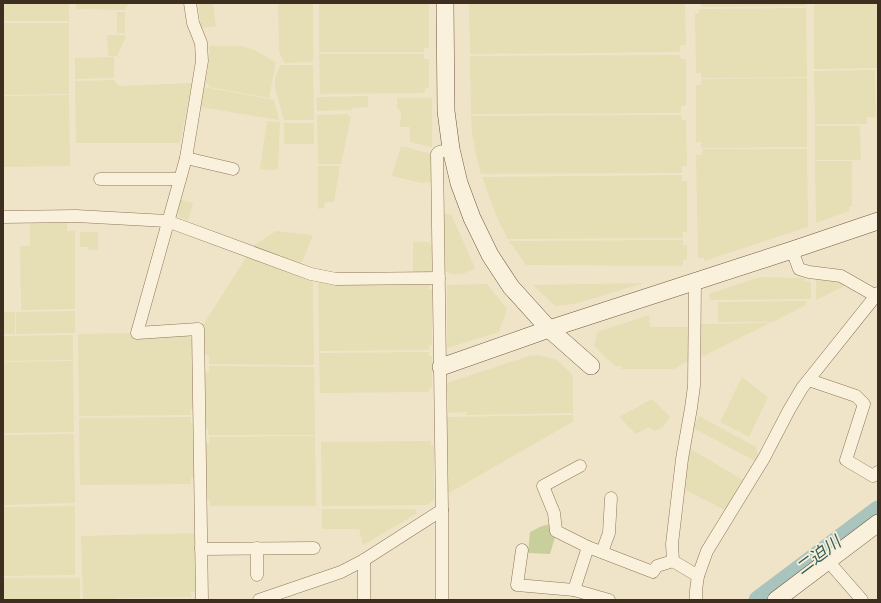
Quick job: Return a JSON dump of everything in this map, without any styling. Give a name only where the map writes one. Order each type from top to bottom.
[{"type":"street","points":[[190,3],[193,23],[201,43],[202,61],[186,158],[167,220],[137,334],[198,329],[202,600]]},
{"type":"street","points":[[445,3],[446,111],[451,148],[459,182],[472,218],[490,255],[511,287],[549,329],[591,366]]},
{"type":"street","points":[[442,600],[437,154],[451,148]]},
{"type":"street","points":[[186,158],[233,169]]},
{"type":"street","points":[[100,179],[180,179]]},
{"type":"street","points":[[3,217],[76,216],[167,220],[311,274],[336,279],[439,278]]},
{"type":"street","points":[[440,366],[878,221]]},
{"type":"street","points":[[696,600],[698,576],[707,551],[764,458],[802,388],[877,295],[840,276],[809,272],[799,269],[792,250]]},
{"type":"street","points":[[673,561],[672,544],[682,459],[694,386],[694,281]]},
{"type":"street","points":[[809,380],[856,396],[864,404],[846,460],[873,476],[878,472]]},
{"type":"street","points":[[580,466],[543,486],[554,513],[556,531],[588,547],[653,572],[658,566],[673,561],[698,576]]},
{"type":"street","points":[[602,552],[609,533],[611,498]]},
{"type":"street","points":[[259,600],[341,572],[364,560],[442,510]]},
{"type":"street","points":[[776,600],[878,523]]},
{"type":"street","points":[[574,590],[588,547]]},
{"type":"street","points":[[257,548],[257,574]]},
{"type":"street","points":[[201,549],[314,548]]},
{"type":"street","points":[[522,550],[517,585],[574,590],[609,600]]},
{"type":"street","points":[[364,560],[364,600]]},
{"type":"street","points":[[828,561],[862,600]]},
{"type":"shaded area","points":[[3,3],[69,3],[69,21],[3,21]]},
{"type":"shaded area","points":[[75,3],[129,3],[125,10],[77,9]]},
{"type":"shaded area","points":[[213,3],[216,26],[201,28],[198,4]]},
{"type":"shaded area","points":[[278,3],[313,3],[313,62],[285,63],[279,52]]},
{"type":"shaded area","points":[[319,3],[429,3],[429,48],[424,48],[424,52],[319,52]]},
{"type":"shaded area","points":[[469,3],[685,3],[686,45],[680,45],[680,52],[470,54]]},
{"type":"shaded area","points":[[701,3],[806,3],[806,6],[701,7]]},
{"type":"shaded area","points":[[814,3],[878,3],[878,68],[814,69]]},
{"type":"shaded area","points":[[806,8],[807,77],[701,78],[701,73],[696,73],[695,14],[699,13],[699,9]]},
{"type":"shaded area","points":[[117,12],[125,12],[125,33],[117,33]]},
{"type":"shaded area","points":[[3,23],[69,23],[69,94],[3,95]]},
{"type":"shaded area","points":[[107,35],[126,36],[117,56],[108,56]]},
{"type":"shaded area","points":[[209,46],[243,46],[276,62],[269,98],[209,87],[209,84],[205,84],[208,69]]},
{"type":"shaded area","points":[[319,54],[424,54],[424,59],[429,59],[429,88],[425,88],[425,93],[320,94]]},
{"type":"shaded area","points":[[680,55],[681,59],[686,59],[686,106],[681,106],[681,113],[471,114],[470,56]]},
{"type":"shaded area","points":[[114,57],[114,78],[75,79],[75,58]]},
{"type":"shaded area","points":[[280,65],[313,65],[314,120],[284,120],[275,88],[275,78]]},
{"type":"shaded area","points":[[875,70],[876,117],[867,117],[867,124],[815,124],[814,71]]},
{"type":"shaded area","points":[[807,78],[807,147],[701,148],[701,142],[696,142],[696,85],[701,85],[701,79]]},
{"type":"shaded area","points":[[114,80],[119,86],[192,83],[180,143],[76,143],[75,81]]},
{"type":"shaded area","points":[[204,87],[274,100],[279,120],[200,107]]},
{"type":"shaded area","points":[[69,95],[70,166],[3,167],[3,96]]},
{"type":"shaded area","points":[[368,96],[368,107],[352,108],[352,110],[317,111],[317,97]]},
{"type":"shaded area","points":[[397,98],[432,98],[432,147],[410,142],[410,127],[400,127],[401,112],[397,107]]},
{"type":"shaded area","points":[[348,114],[348,116],[351,117],[341,164],[318,164],[317,115]]},
{"type":"shaded area","points":[[681,115],[682,120],[686,120],[687,166],[682,166],[682,173],[481,174],[472,132],[471,116]]},
{"type":"shaded area","points":[[267,121],[280,122],[278,169],[274,170],[260,169]]},
{"type":"shaded area","points":[[284,123],[314,123],[314,144],[284,144]]},
{"type":"shaded area","points":[[815,126],[860,126],[861,160],[815,160]]},
{"type":"shaded area","points":[[401,146],[432,154],[431,182],[421,183],[392,176]]},
{"type":"shaded area","points":[[702,149],[807,149],[808,227],[704,261],[704,258],[698,258],[696,155],[702,155]]},
{"type":"shaded area","points":[[815,161],[852,161],[852,206],[849,207],[849,211],[816,223]]},
{"type":"shaded area","points":[[318,166],[340,166],[334,202],[325,202],[324,208],[318,209]]},
{"type":"shaded area","points":[[682,175],[682,181],[687,181],[687,232],[683,232],[683,238],[508,239],[498,220],[482,177]]},
{"type":"shaded area","points":[[179,199],[193,203],[188,220],[178,217],[179,213],[176,212]]},
{"type":"shaded area","points":[[444,214],[451,214],[475,268],[463,274],[451,274],[445,271]]},
{"type":"shaded area","points":[[30,223],[67,223],[67,231],[75,231],[75,309],[21,310],[20,246],[30,246]]},
{"type":"shaded area","points":[[276,231],[313,235],[301,264],[253,246]]},
{"type":"shaded area","points":[[80,232],[98,232],[98,250],[88,250],[88,247],[80,247]]},
{"type":"shaded area","points":[[683,240],[683,245],[687,245],[687,260],[683,260],[683,266],[526,265],[509,241]]},
{"type":"shaded area","points":[[413,242],[430,242],[430,245],[432,245],[432,271],[430,273],[413,273]]},
{"type":"shaded area","points":[[247,256],[313,282],[314,365],[209,364],[209,356],[203,354],[203,327]]},
{"type":"shaded area","points":[[760,277],[805,278],[805,281],[811,282],[811,299],[710,300],[709,294]]},
{"type":"shaded area","points":[[816,277],[838,279],[847,285],[816,300]]},
{"type":"shaded area","points":[[318,281],[326,284],[337,285],[429,285],[429,289],[432,289],[432,345],[429,345],[429,350],[319,351]]},
{"type":"shaded area","points":[[644,283],[575,304],[555,306],[533,285]]},
{"type":"shaded area","points":[[487,284],[507,309],[499,332],[447,348],[447,285]]},
{"type":"shaded area","points":[[806,301],[806,305],[773,322],[718,322],[718,302]]},
{"type":"shaded area","points":[[75,311],[75,333],[16,334],[16,312]]},
{"type":"shaded area","points":[[3,312],[15,312],[15,334],[3,334]]},
{"type":"shaded area","points":[[649,315],[650,327],[690,327],[690,360],[674,369],[621,369],[621,366],[615,366],[594,346],[597,332]]},
{"type":"shaded area","points":[[770,323],[699,358],[699,324]]},
{"type":"shaded area","points":[[189,332],[190,339],[194,339],[194,409],[190,409],[191,415],[79,416],[78,334]]},
{"type":"shaded area","points":[[73,335],[73,360],[3,361],[3,336]]},
{"type":"shaded area","points":[[429,352],[429,356],[432,356],[432,387],[429,388],[429,392],[320,393],[319,353]]},
{"type":"shaded area","points":[[538,355],[554,359],[571,373],[573,379],[573,413],[467,415],[466,412],[448,413],[447,383],[529,356]]},
{"type":"shaded area","points":[[73,361],[74,432],[3,433],[3,362]]},
{"type":"shaded area","points":[[209,366],[314,367],[315,435],[208,435],[208,429],[204,429],[204,373],[209,372]]},
{"type":"shaded area","points":[[742,377],[768,397],[749,437],[720,422]]},
{"type":"shaded area","points":[[652,399],[670,417],[662,428],[654,431],[649,427],[636,434],[619,417]]},
{"type":"shaded area","points":[[573,415],[574,421],[449,493],[447,417]]},
{"type":"shaded area","points":[[699,416],[756,447],[758,456],[755,461],[693,428]]},
{"type":"shaded area","points":[[191,417],[191,423],[194,423],[194,478],[191,478],[191,484],[80,485],[79,418]]},
{"type":"shaded area","points":[[74,434],[75,503],[3,505],[3,435]]},
{"type":"shaded area","points":[[315,436],[316,506],[210,506],[210,500],[205,500],[205,443],[209,443],[209,437]]},
{"type":"shaded area","points":[[431,441],[431,445],[434,445],[434,499],[427,505],[322,506],[321,442]]},
{"type":"shaded area","points":[[689,448],[743,480],[725,510],[683,489]]},
{"type":"shaded area","points":[[75,506],[75,575],[3,576],[3,507]]},
{"type":"shaded area","points":[[322,509],[416,509],[416,514],[363,545],[359,529],[322,529]]},
{"type":"shaded area","points":[[195,533],[195,592],[191,592],[191,597],[83,600],[81,536]]},
{"type":"shaded area","points":[[3,578],[80,578],[80,600],[3,600]]},
{"type":"green space","points":[[550,524],[552,536],[555,537],[550,554],[528,553],[530,532]]},
{"type":"waterway","name":"二迫川","points":[[758,600],[878,510]]}]
